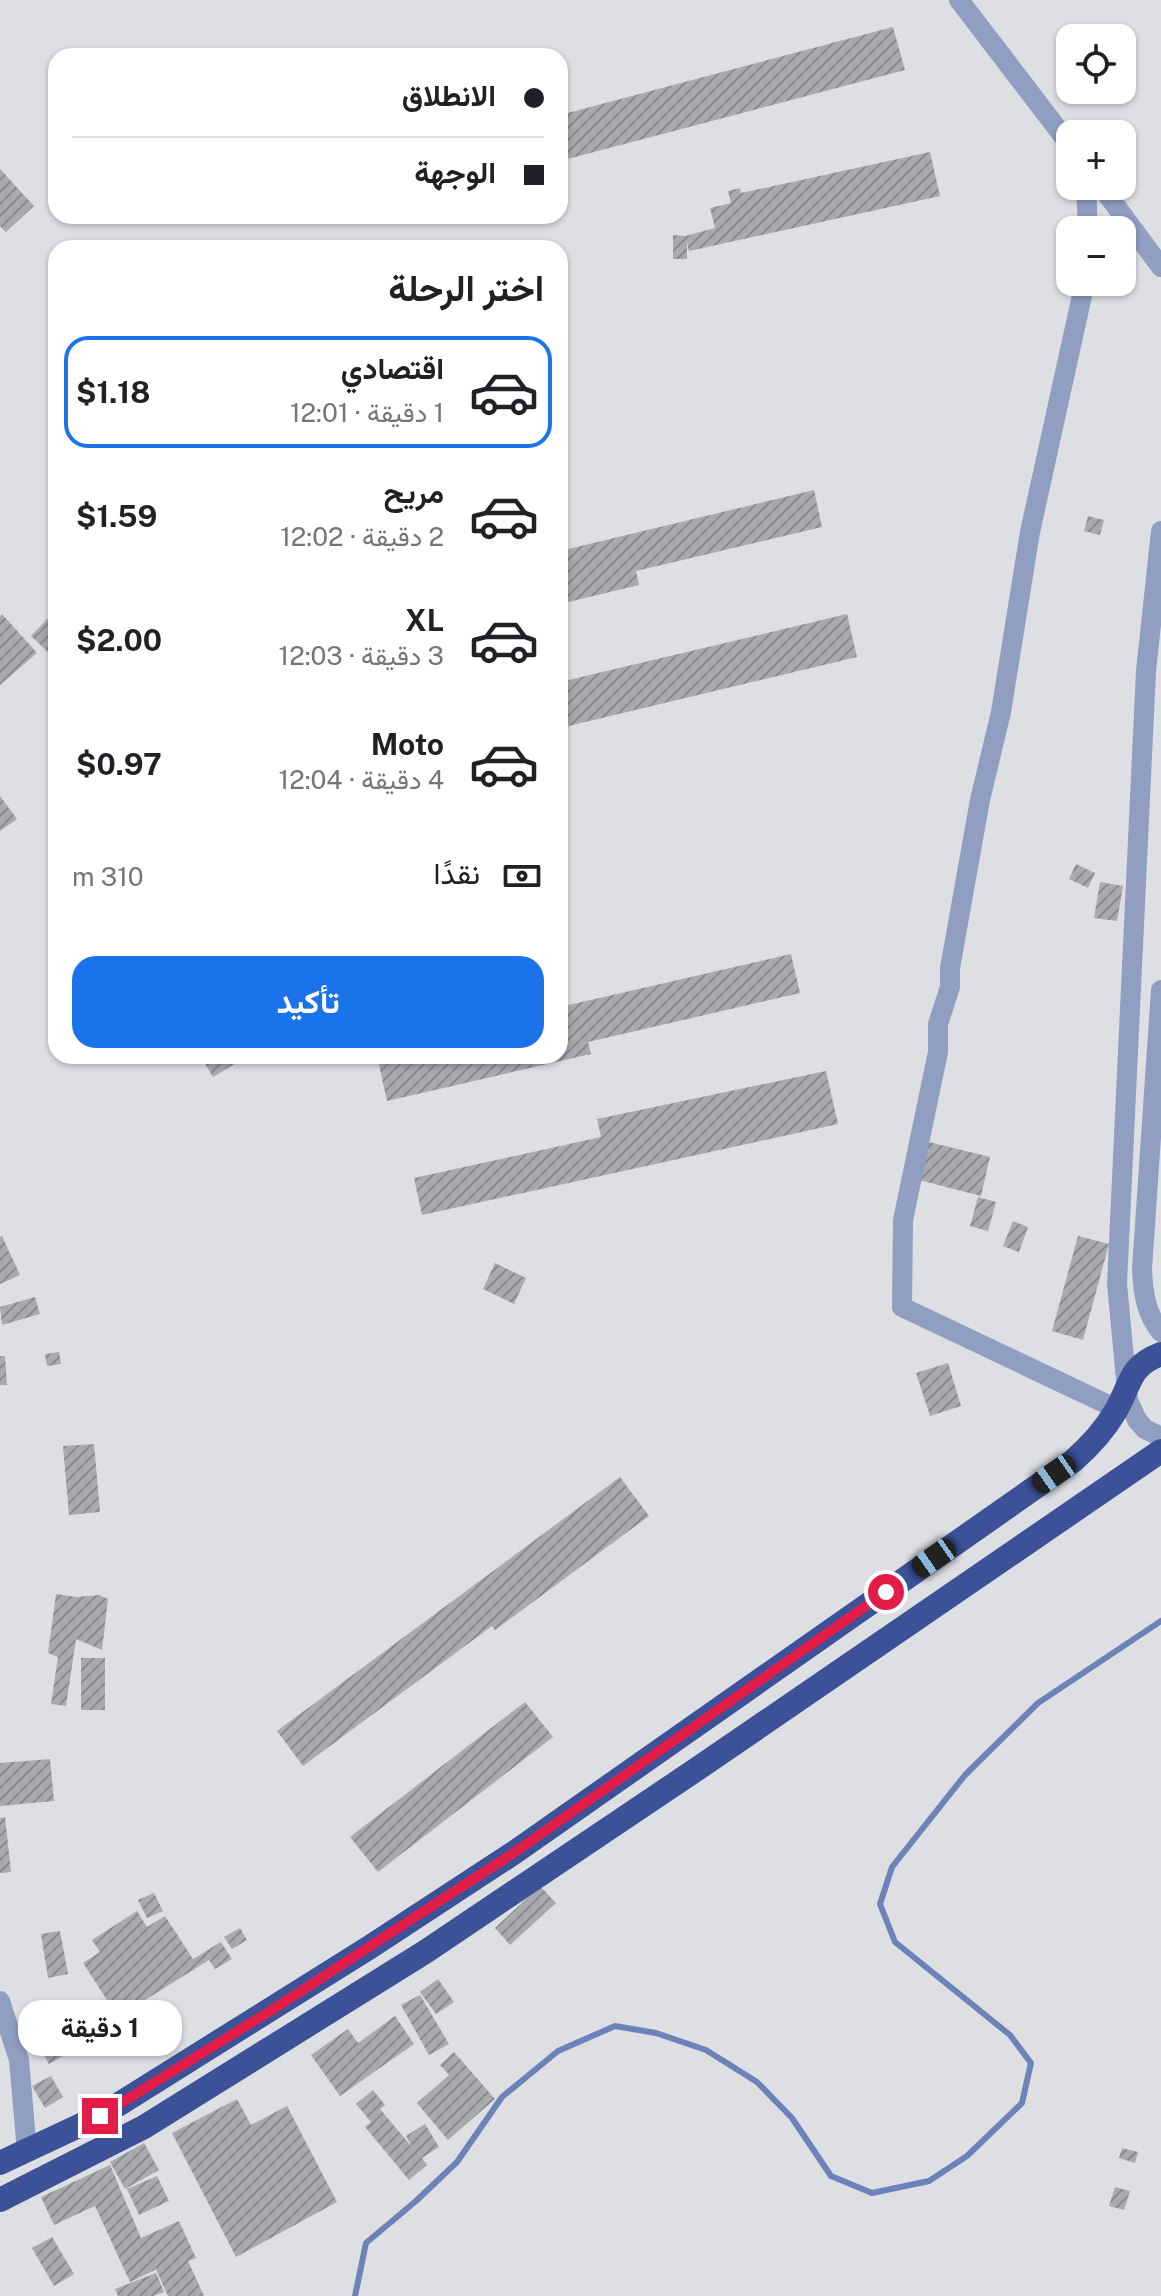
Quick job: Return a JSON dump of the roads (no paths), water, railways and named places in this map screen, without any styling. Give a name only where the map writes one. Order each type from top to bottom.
[{"type":"highway","points":[[0,2163],[126,2101],[515,1852],[1073,1461],[1090,1446],[1122,1398],[1135,1370],[1144,1361],[1161,1354]]},
{"type":"highway","points":[[0,2200],[144,2127],[425,1952],[1161,1451]]},
{"type":"street","points":[[959,0],[1056,127]]},
{"type":"street","points":[[1111,200],[1161,267]]},
{"type":"street","points":[[1082,296],[1030,532],[1001,712],[980,800],[950,968],[950,987],[938,1024],[938,1052],[903,1220],[902,1307],[1128,1400],[1145,1429],[1161,1437]]},
{"type":"street","points":[[1122,1398],[1117,1284],[1146,671],[1161,531]]},
{"type":"street","points":[[1161,990],[1142,1269],[1147,1307],[1161,1332]]},
{"type":"street","points":[[0,2001],[19,2060],[27,2151]]},
{"type":"waterway","points":[[355,2296],[366,2243],[457,2162],[502,2097],[558,2051],[615,2026],[656,2033],[706,2050],[757,2082],[792,2118],[831,2176],[872,2193],[929,2181],[967,2156],[1022,2103],[1031,2063],[1010,2035],[895,1942],[880,1904],[892,1867],[965,1775],[1038,1703],[1161,1621]]}]
